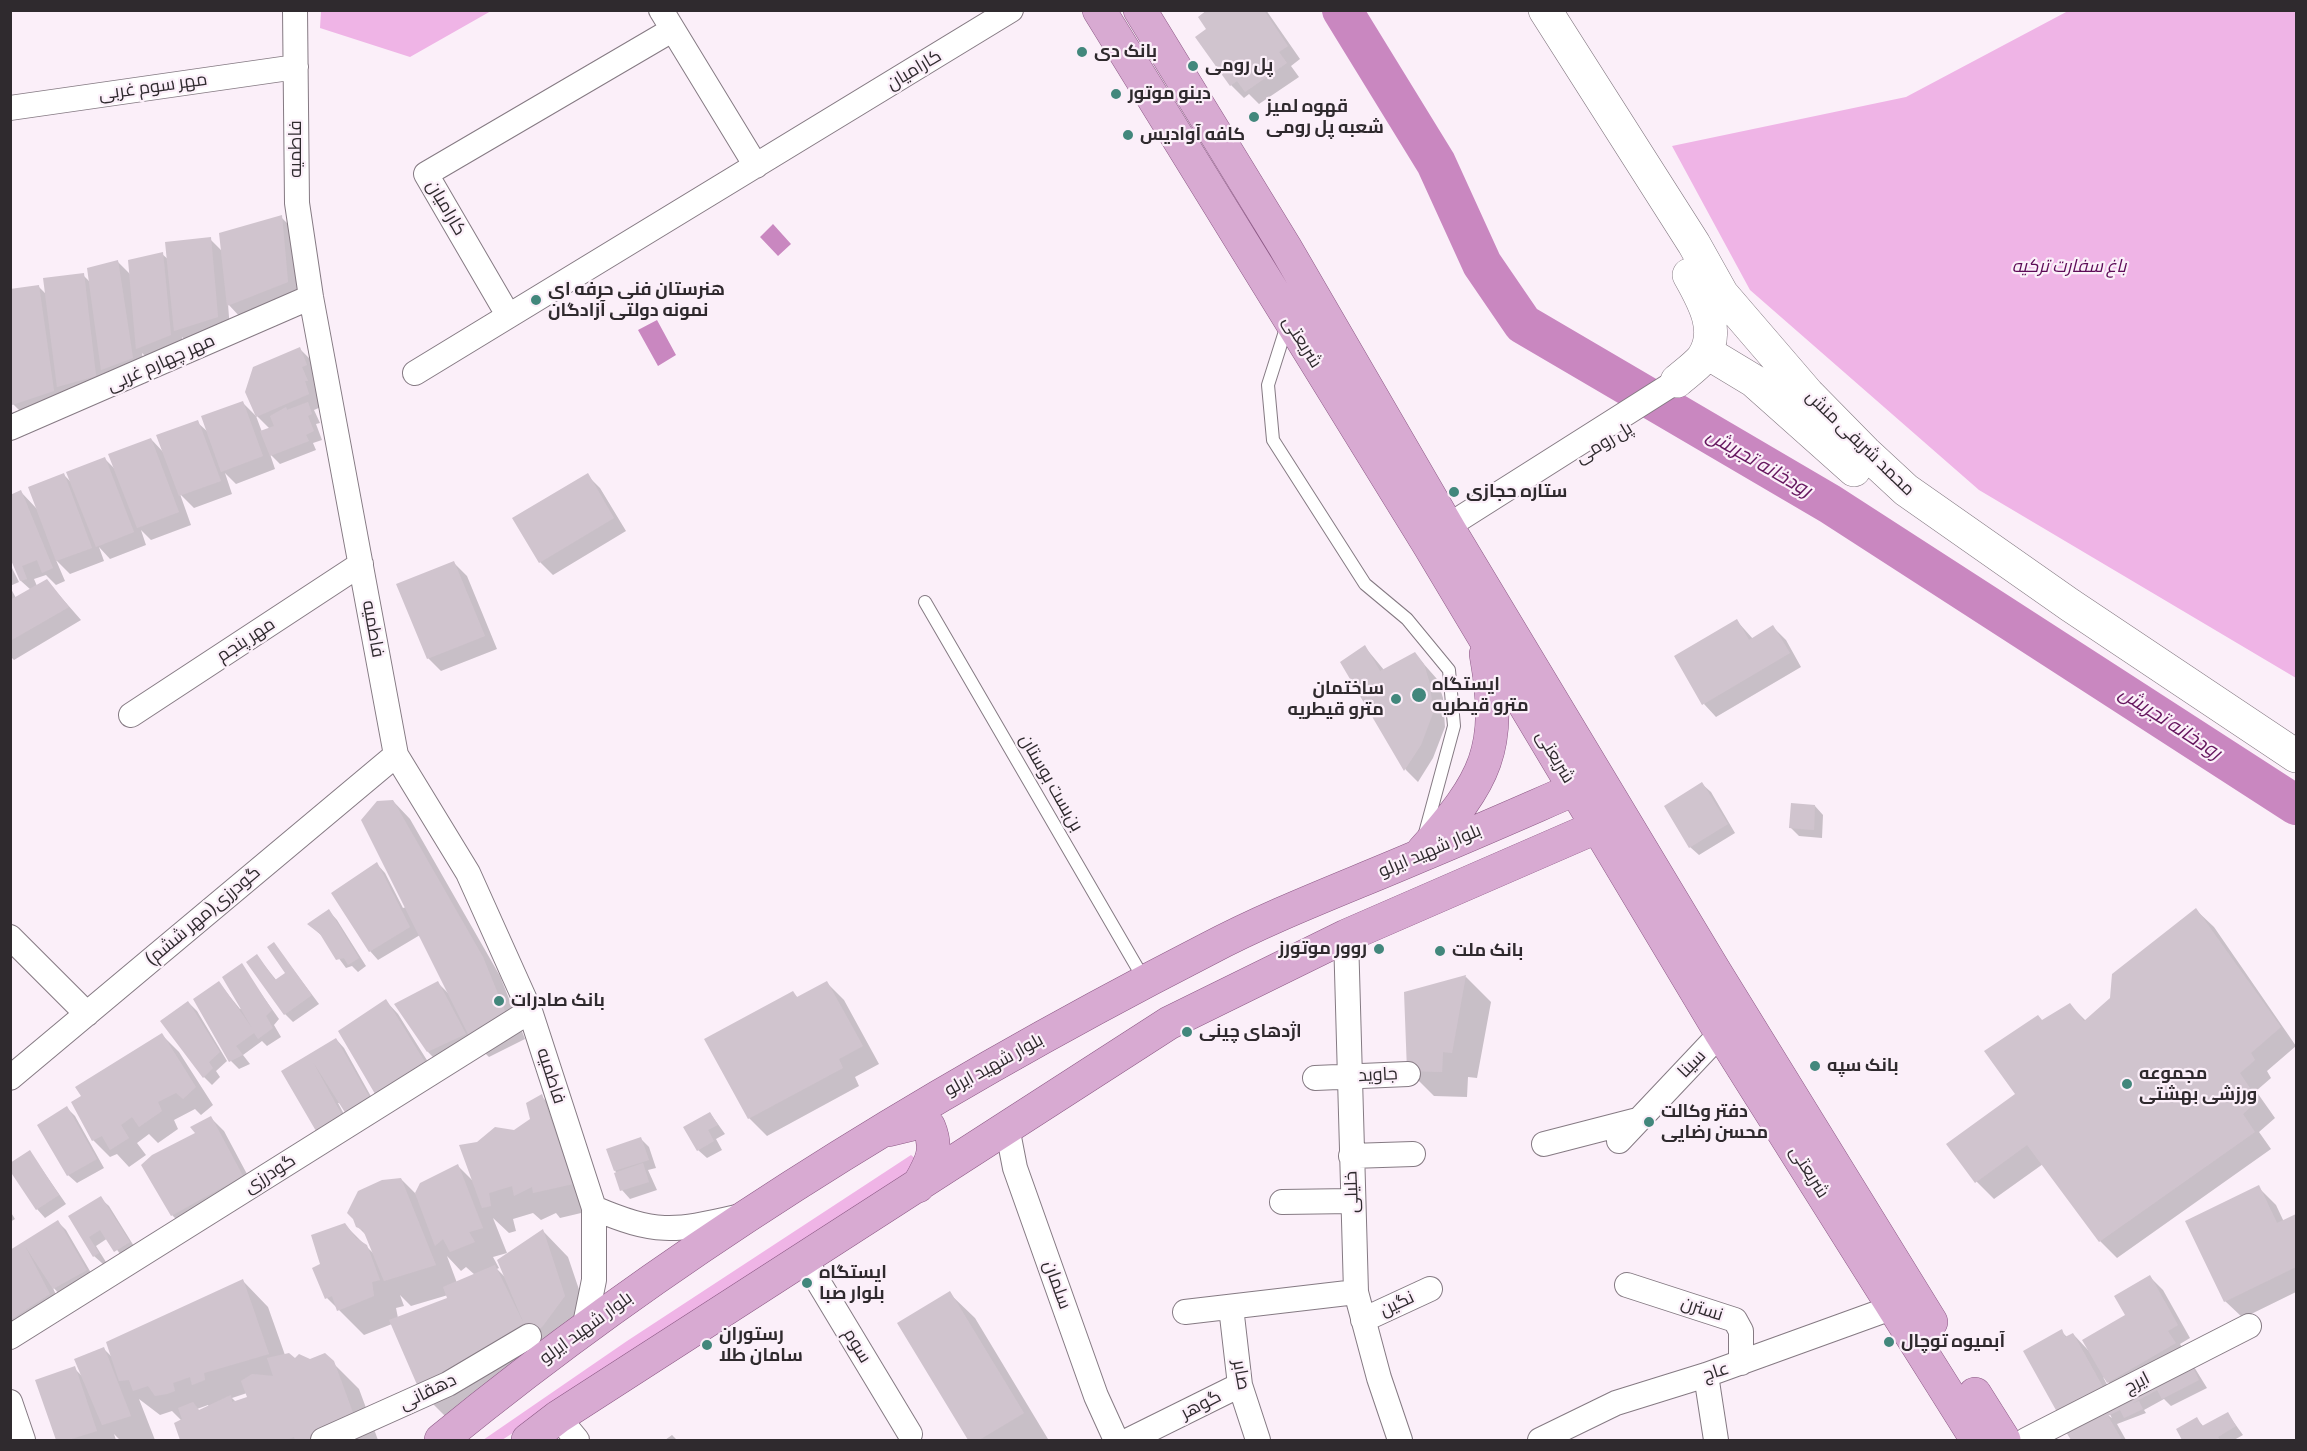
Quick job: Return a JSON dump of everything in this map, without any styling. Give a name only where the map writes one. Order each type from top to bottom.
[{"type":"main road","name":"شریعتی","points":[[1099,10],[1288,321],[1429,544],[1484,641],[1586,782]]},
{"type":"main road","name":"شریعتی","points":[[1140,10],[1285,247],[1450,531],[1608,819],[2004,1440]]},
{"type":"main road","points":[[1416,858],[1457,812],[1479,775],[1489,751],[1493,724],[1493,693],[1484,641]]},
{"type":"main road","name":"بلوار شهید ایرلو","points":[[441,1440],[516,1379],[585,1329],[756,1212],[975,1073],[1207,949],[1313,900],[1416,858],[1586,782]]},
{"type":"main road","name":"شریعتی","points":[[1608,819],[1721,1033],[1977,1440]]},
{"type":"main road","points":[[528,1440],[561,1433],[804,1258],[1169,1023],[1346,936],[1608,819]]},
{"type":"main road","points":[[880,1133],[902,1125],[917,1123],[929,1127],[934,1140],[934,1150],[930,1165],[918,1186]]},
{"type":"street","name":"فاطمیه","points":[[295,10],[297,203],[311,297],[396,755],[468,873],[530,1011],[594,1208],[594,1281],[585,1329]]},
{"type":"street","name":"کارامیان","points":[[756,166],[667,20],[426,174],[508,315],[756,166],[1011,10]]},
{"type":"street","name":"محمد شریفی منش","points":[[1549,13],[1694,244],[1715,301],[1808,394],[1906,490],[2070,605],[2296,756]]},
{"type":"street","name":"مهر سوم غربی","points":[[10,108],[296,67]]},
{"type":"street","name":"مهر چهارم غربی","points":[[10,428],[311,297]]},
{"type":"street","points":[[1714,357],[1729,333],[1715,301]]},
{"type":"street","points":[[415,373],[508,315]]},
{"type":"street","name":"پل رومی","points":[[1450,531],[1460,528],[1679,389],[1714,357]]},
{"type":"street","name":"محمد شریفی منش","points":[[1714,357],[1754,381],[1872,484],[2059,618],[2296,777]]},
{"type":"street","name":"مهر پنجم","points":[[131,715],[362,564]]},
{"type":"street","name":"گودرزی(مهر ششم)","points":[[10,1078],[396,755]]},
{"type":"street","name":"خلیلی","points":[[1346,936],[1348,1077],[1356,1292],[1400,1440]]},
{"type":"street","points":[[10,937],[87,1014]]},
{"type":"street","name":"گودرزی","points":[[10,1337],[530,1011]]},
{"type":"street","name":"سینا","points":[[1619,1141],[1721,1033]]},
{"type":"street","name":"جاوید","points":[[1315,1078],[1408,1074]]},
{"type":"street","points":[[1544,1144],[1637,1120]]},
{"type":"street","name":"سلمان","points":[[1007,1127],[1019,1179],[1096,1396],[1116,1440]]},
{"type":"street","points":[[1351,1156],[1413,1154]]},
{"type":"street","points":[[1282,1202],[1352,1202]]},
{"type":"street","points":[[594,1208],[630,1223],[660,1230],[698,1226],[756,1212]]},
{"type":"street","name":"سوم","points":[[804,1258],[910,1434]]},
{"type":"street","name":"نسترن","points":[[1627,1285],[1735,1320],[1742,1331],[1741,1363]]},
{"type":"street","name":"نگین","points":[[1363,1320],[1430,1289]]},
{"type":"street","points":[[1185,1312],[1356,1292]]},
{"type":"street","name":"صابر","points":[[1231,1307],[1240,1385],[1258,1440]]},
{"type":"street","name":"عاج","points":[[1540,1440],[1616,1403],[1741,1363],[1894,1307]]},
{"type":"street","name":"ایرج","points":[[2026,1440],[2248,1326]]},
{"type":"street","name":"دهقانی","points":[[323,1440],[448,1384],[530,1336]]},
{"type":"street","points":[[1706,1375],[1716,1440]]},
{"type":"street","name":"گوهر","points":[[1129,1440],[1240,1385]]},
{"type":"street","points":[[10,1402],[23,1440]]},
{"type":"lane","points":[[1288,321],[1268,385],[1273,440],[1365,584],[1407,619],[1449,670],[1454,726],[1434,808],[1416,858]]},
{"type":"lane","name":"بن‌بست بوستان","points":[[925,602],[1146,982]]},
{"type":"green space","points":[[321,11],[491,11],[410,57],[320,28]]},
{"type":"green space","name":"باغ سفارت ترکیه","points":[[2068,11],[2296,11],[2296,678],[1979,490],[1750,290],[1672,146],[1906,97]]},
{"type":"green space","points":[[911,1155],[924,1165],[502,1440],[483,1440],[627,1341]]},
{"type":"shaded area","points":[[773,224],[791,244],[778,256],[760,237]]},
{"type":"shaded area","points":[[657,320],[676,355],[658,366],[638,330]]},
{"type":"building","points":[[1207,10],[1264,10],[1288,46],[1279,52],[1287,63],[1245,92],[1237,81],[1230,86],[1195,37],[1206,29],[1198,17]]},
{"type":"building","points":[[282,215],[288,282],[227,306],[219,233]]},
{"type":"building","points":[[211,237],[218,317],[174,331],[165,242]]},
{"type":"building","points":[[163,252],[171,335],[136,349],[128,260]]},
{"type":"building","points":[[118,260],[133,358],[101,370],[87,268]]},
{"type":"building","points":[[84,273],[96,376],[57,387],[43,278]]},
{"type":"building","points":[[39,285],[54,391],[12,405],[10,289]]},
{"type":"building","points":[[300,347],[307,365],[302,367],[308,381],[305,381],[309,394],[256,417],[245,392],[253,367]]},
{"type":"building","points":[[243,401],[263,456],[221,472],[201,416]]},
{"type":"building","points":[[308,402],[312,414],[308,416],[314,431],[306,435],[309,441],[270,456],[260,431],[274,426],[270,416],[286,407],[287,410]]},
{"type":"building","points":[[198,420],[221,481],[179,496],[156,435]]},
{"type":"building","points":[[151,438],[179,512],[137,528],[108,454]]},
{"type":"building","points":[[105,457],[134,532],[96,547],[66,472]]},
{"type":"building","points":[[64,473],[92,548],[56,561],[28,487]]},
{"type":"building","points":[[588,473],[614,518],[539,563],[512,518]]},
{"type":"building","points":[[21,490],[53,568],[42,573],[37,560],[22,566],[27,579],[20,581],[10,558],[10,495]]},
{"type":"building","points":[[454,561],[485,636],[427,659],[396,584]]},
{"type":"building","points":[[47,579],[69,607],[10,641],[10,600]]},
{"type":"building","points":[[1737,619],[1749,640],[1773,625],[1790,653],[1702,705],[1674,656]]},
{"type":"building","name":"ساختمان مترو قیطریه","points":[[1365,645],[1380,671],[1415,652],[1424,664],[1430,684],[1433,713],[1421,745],[1404,771],[1340,662]]},
{"type":"building","points":[[1702,782],[1728,824],[1689,848],[1664,806]]},
{"type":"building","points":[[393,800],[483,957],[509,1021],[471,1040],[361,820],[377,801]]},
{"type":"building","points":[[1791,803],[1815,805],[1814,830],[1789,828]]},
{"type":"building","points":[[377,862],[410,927],[369,952],[331,893]]},
{"type":"building","name":"مجموعه ورزشی بهشتی","points":[[2196,908],[2281,1027],[2251,1053],[2255,1060],[2240,1073],[2258,1100],[2243,1114],[2255,1132],[2099,1242],[2027,1145],[1975,1183],[1946,1144],[2015,1094],[1984,1051],[2038,1015],[2042,1020],[2070,1003],[2084,1021],[2110,998],[2112,974]]},
{"type":"building","points":[[329,909],[359,958],[348,965],[344,958],[336,960],[320,934],[307,924]]},
{"type":"building","points":[[274,942],[312,995],[284,1015],[246,962],[257,954],[275,980],[285,973],[267,947]]},
{"type":"building","points":[[242,963],[272,1010],[266,1016],[273,1028],[258,1039],[254,1033],[236,1046],[243,1055],[229,1062],[193,999],[219,981],[252,1028],[222,977]]},
{"type":"building","points":[[1466,975],[1452,1053],[1443,1052],[1442,1072],[1407,1071],[1404,992]]},
{"type":"building","points":[[438,981],[466,1034],[427,1052],[394,1004]]},
{"type":"building","points":[[827,981],[863,1046],[839,1059],[843,1068],[748,1119],[704,1039],[793,991],[797,997]]},
{"type":"building","points":[[386,999],[428,1067],[378,1099],[338,1031]]},
{"type":"building","points":[[188,1001],[220,1052],[209,1062],[213,1068],[203,1078],[160,1021]]},
{"type":"building","points":[[162,1033],[196,1087],[183,1099],[176,1093],[158,1102],[162,1111],[139,1127],[132,1117],[121,1125],[129,1138],[110,1150],[102,1136],[92,1141],[71,1102],[81,1096],[75,1087]]},
{"type":"building","points":[[336,1038],[371,1100],[346,1114],[313,1062],[343,1117],[316,1131],[281,1071]]},
{"type":"building","points":[[542,1094],[573,1184],[533,1193],[532,1187],[514,1196],[512,1186],[489,1193],[491,1206],[482,1208],[459,1145],[477,1142],[495,1127],[514,1130],[530,1119],[526,1103]]},
{"type":"building","points":[[67,1106],[97,1159],[67,1176],[37,1125]]},
{"type":"building","points":[[710,1112],[718,1125],[708,1130],[714,1141],[697,1151],[683,1127]]},
{"type":"building","points":[[211,1116],[243,1176],[171,1216],[141,1165],[152,1155],[195,1133],[190,1127]]},
{"type":"building","points":[[641,1137],[649,1160],[614,1171],[606,1149]]},
{"type":"building","points":[[30,1150],[59,1195],[36,1210],[10,1171],[10,1163]]},
{"type":"building","points":[[643,1163],[649,1182],[620,1191],[614,1173]]},
{"type":"building","points":[[458,1164],[483,1228],[469,1232],[475,1242],[450,1252],[443,1239],[435,1246],[415,1193],[420,1183]]},
{"type":"building","points":[[401,1178],[436,1265],[384,1281],[363,1230],[356,1227],[353,1219],[347,1213],[358,1191],[382,1180]]},
{"type":"building","points":[[2259,1185],[2277,1223],[2296,1214],[2296,1267],[2224,1302],[2185,1221]]},
{"type":"building","points":[[101,1196],[130,1242],[114,1252],[100,1230],[89,1237],[99,1253],[93,1257],[68,1216]]},
{"type":"building","points":[[58,1220],[87,1270],[53,1289],[25,1246],[50,1294],[10,1320],[10,1250]]},
{"type":"building","points":[[345,1223],[356,1238],[367,1245],[380,1280],[372,1282],[374,1296],[337,1311],[332,1296],[325,1299],[312,1268],[320,1264],[311,1235]]},
{"type":"building","points":[[543,1229],[565,1296],[542,1327],[529,1336],[418,1387],[389,1320],[447,1298],[443,1287],[495,1265],[525,1326],[497,1260]]},
{"type":"building","points":[[2150,1275],[2178,1325],[2168,1331],[2176,1343],[2107,1383],[2082,1340],[2125,1315],[2114,1296]]},
{"type":"building","points":[[243,1279],[269,1354],[204,1373],[205,1380],[192,1385],[190,1377],[173,1383],[175,1391],[167,1394],[155,1396],[148,1386],[133,1391],[129,1380],[119,1381],[106,1342]]},
{"type":"building","points":[[950,1291],[1024,1413],[979,1440],[968,1440],[897,1323]]},
{"type":"building","points":[[2062,1329],[2065,1337],[2073,1333],[2103,1387],[2057,1412],[2023,1351]]},
{"type":"building","points":[[104,1347],[131,1416],[102,1425],[74,1359]]},
{"type":"building","points":[[289,1353],[295,1358],[299,1354],[310,1359],[325,1353],[334,1361],[356,1421],[312,1440],[295,1440],[294,1437],[286,1440],[180,1440],[174,1423],[182,1419],[178,1408],[193,1402],[199,1410],[231,1395],[232,1402],[247,1397],[241,1381],[252,1374],[273,1376],[267,1358]]},
{"type":"building","points":[[2189,1359],[2199,1380],[2162,1399],[2157,1390],[2131,1404],[2139,1401],[2143,1409],[2124,1418],[2120,1410],[2108,1416],[2122,1440],[2071,1440],[2066,1432]]},
{"type":"building","points":[[75,1366],[97,1431],[68,1440],[56,1440],[35,1380]]},
{"type":"building","points":[[2228,1412],[2236,1426],[2218,1437],[2220,1440],[2182,1440],[2176,1429],[2197,1417],[2202,1426]]},
{"type":"waterway","name":"رودخانه تجریش","points":[[1342,10],[1436,163],[1482,264],[1523,324],[1830,504],[2296,805]]},
{"type":"place","name":"بانک دی","points":[[1082,52]]},
{"type":"place","name":"پل رومی","points":[[1193,66]]},
{"type":"place","name":"دینو موتور","points":[[1116,94]]},
{"type":"place","name":"قهوه لمیز شعبه پل رومی","points":[[1254,117]]},
{"type":"place","name":"کافه آوادیس","points":[[1128,135]]},
{"type":"place","name":"هنرستان فنی حرفه ای نمونه دولتی آزادگان","points":[[536,300]]},
{"type":"place","name":"ستاره حجازی","points":[[1454,492]]},
{"type":"place","name":"ایستگاه مترو قیطریه","points":[[1419,695]]},
{"type":"place","name":"ساختمان مترو قیطریه","points":[[1396,699]]},
{"type":"place","name":"روور موتورز","points":[[1379,949]]},
{"type":"place","name":"بانک ملت","points":[[1440,951]]},
{"type":"place","name":"بانک صادرات","points":[[499,1001]]},
{"type":"place","name":"اژدهای چینی","points":[[1187,1032]]},
{"type":"place","name":"بانک سپه","points":[[1815,1066]]},
{"type":"place","name":"مجموعه ورزشی بهشتی","points":[[2127,1084]]},
{"type":"place","name":"دفتر وکالت محسن رضایی","points":[[1649,1122]]},
{"type":"place","name":"ایستگاه بلوار صبا","points":[[807,1283]]},
{"type":"place","name":"آبمیوه توچال","points":[[1889,1342]]},
{"type":"place","name":"رستوران سامان طلا","points":[[707,1345]]}]
